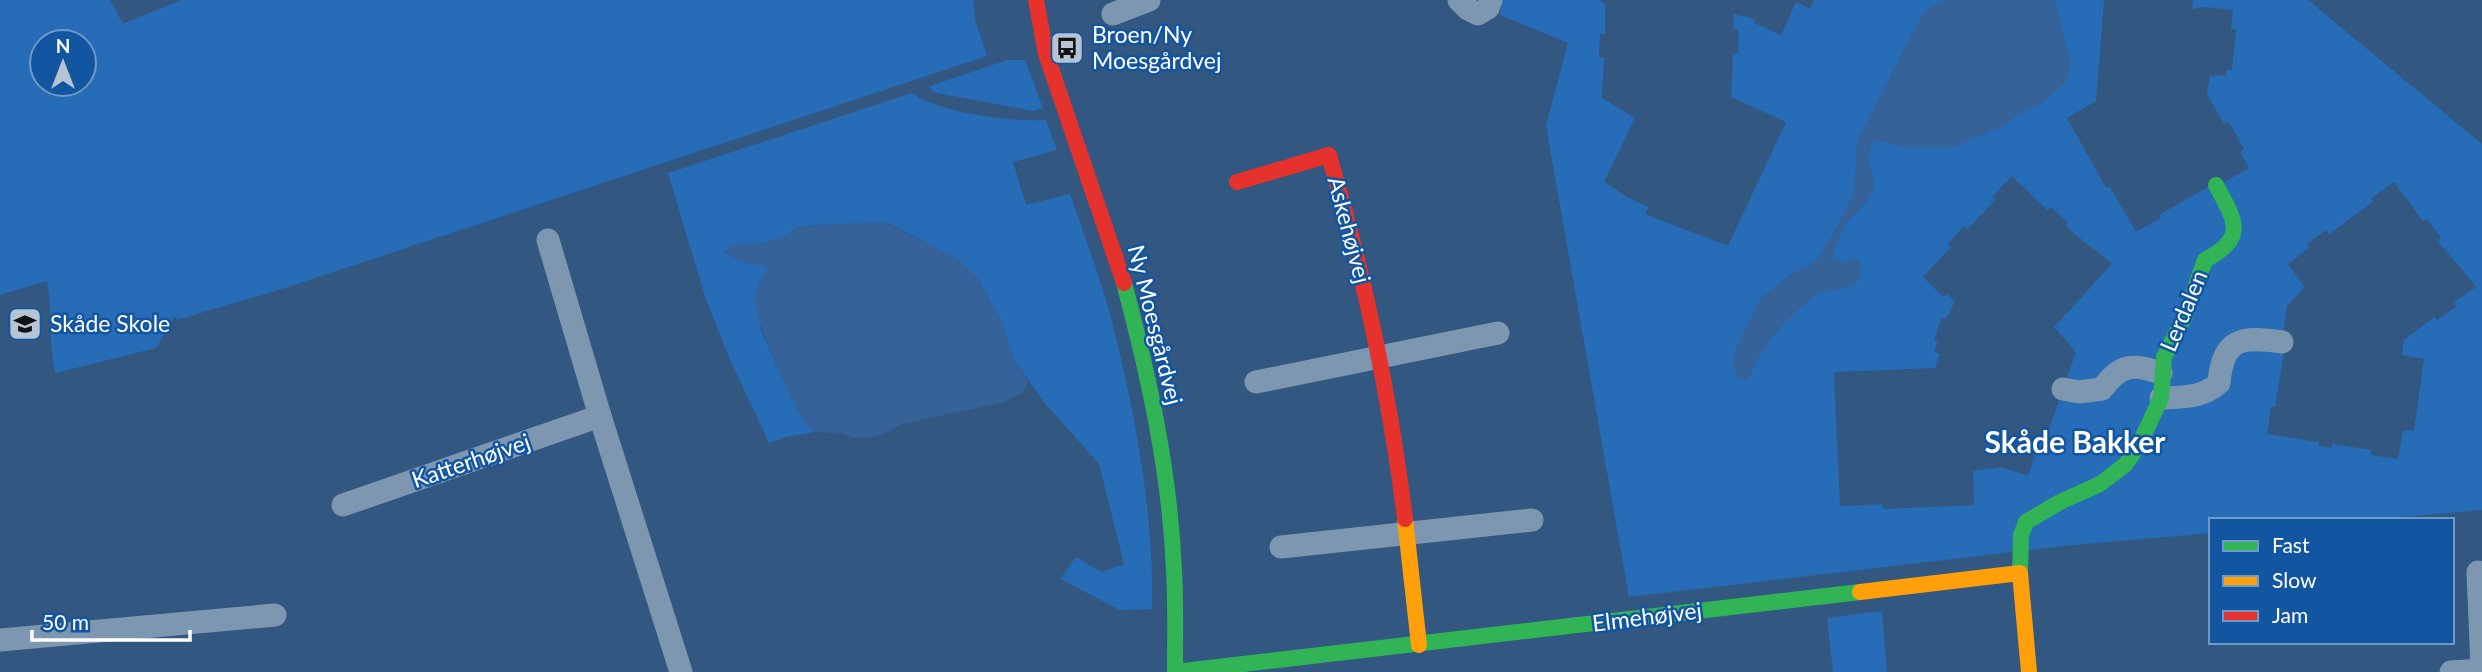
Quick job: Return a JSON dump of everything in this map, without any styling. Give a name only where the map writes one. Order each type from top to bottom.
[{"type":"street","name":"Ny Moesgårdvej","points":[[1036,0],[1046,54],[1121,273],[1146,365],[1163,465],[1174,568],[1175,672]]},
{"type":"street","points":[[1113,14],[1149,0]]},
{"type":"street","points":[[1459,0],[1478,14],[1488,8],[1491,0]]},
{"type":"street","name":"Askehøjvej","points":[[1237,182],[1329,155],[1348,219],[1380,357],[1393,429],[1419,645]]},
{"type":"street","name":"Lerdalen","points":[[2020,573],[2021,534],[2026,522],[2060,502],[2100,484],[2125,465],[2139,445],[2161,398],[2164,357],[2185,316],[2205,260],[2224,251],[2235,234],[2234,219],[2216,184]]},
{"type":"street","points":[[548,240],[681,672]]},
{"type":"street","points":[[1256,382],[1498,333]]},
{"type":"street","points":[[2161,398],[2195,396],[2209,392],[2220,383],[2221,365],[2226,350],[2237,343],[2266,339],[2282,342]]},
{"type":"street","name":"Lerdalen","points":[[2063,389],[2079,392],[2102,389],[2112,375],[2139,366],[2161,373]]},
{"type":"street","name":"Katterhøjvej","points":[[343,505],[600,416]]},
{"type":"street","points":[[1281,547],[1532,520]]},
{"type":"street","points":[[2451,672],[2482,669],[2478,572]]},
{"type":"street","name":"Elmehøjvej","points":[[1175,672],[2020,573]]},
{"type":"street","points":[[2020,573],[2029,672]]},
{"type":"street","points":[[0,640],[275,615]]},
{"type":"shaded area","points":[[0,0],[110,0],[123,24],[181,0],[973,0],[976,23],[987,56],[285,288],[177,320],[175,316],[156,348],[55,373],[47,281],[0,295]]},
{"type":"shaded area","points":[[1502,0],[1600,0],[1605,4],[1605,34],[1600,34],[1599,57],[1604,58],[1602,98],[1635,118],[1604,182],[1649,207],[1645,214],[1728,246],[1786,122],[1731,97],[1733,54],[1738,53],[1739,30],[1733,29],[1734,14],[1755,19],[1754,23],[1781,35],[1796,2],[1810,9],[1814,0],[2104,0],[2096,101],[2067,118],[2106,188],[2110,187],[2136,232],[2161,218],[2159,215],[2211,185],[2224,182],[2249,168],[2240,152],[2244,149],[2229,122],[2224,124],[2207,95],[2210,75],[2226,76],[2227,70],[2232,70],[2236,29],[2231,29],[2233,10],[2205,7],[2192,9],[2193,0],[2308,0],[2482,144],[2482,510],[2392,518],[2209,518],[2209,533],[2063,546],[1629,597],[1546,126],[1568,43],[1500,15]],"holes":[[[2012,176],[2047,210],[2051,207],[2068,223],[2066,226],[2071,231],[2112,264],[2054,327],[2076,352],[2046,438],[2041,437],[2028,476],[2001,467],[1973,471],[1974,505],[1883,509],[1882,504],[1840,506],[1834,372],[1935,368],[1940,354],[1934,352],[1938,342],[1934,340],[1941,318],[1946,319],[1955,301],[1947,294],[1943,297],[1923,277],[1951,247],[1948,243],[1964,226],[1968,229],[1995,200],[1992,197]],[[2394,182],[2423,221],[2427,219],[2441,238],[2438,241],[2476,287],[2454,302],[2456,307],[2437,320],[2434,317],[2404,340],[2402,355],[2424,359],[2414,431],[2403,430],[2398,459],[2371,455],[2371,450],[2332,444],[2331,448],[2319,446],[2319,442],[2267,434],[2271,407],[2275,407],[2285,347],[2283,334],[2287,306],[2305,287],[2288,264],[2309,248],[2307,244],[2326,230],[2329,234],[2373,202],[2371,198]]]},
{"type":"shaded area","points":[[1944,0],[2055,0],[2071,63],[2066,82],[2042,104],[2019,114],[2004,126],[1953,147],[1900,147],[1876,140],[1869,155],[1874,185],[1872,192],[1867,202],[1845,226],[1832,257],[1840,262],[1855,258],[1859,260],[1861,273],[1855,285],[1813,296],[1771,339],[1748,380],[1738,379],[1733,365],[1736,348],[1760,299],[1786,277],[1816,261],[1854,192],[1857,140],[1924,11]]},
{"type":"shaded area","points":[[1007,60],[1025,60],[1043,108],[1033,111],[932,92],[930,86]]},
{"type":"shaded area","points":[[912,93],[939,106],[976,115],[1046,120],[1057,150],[1013,162],[1026,205],[1070,194],[1105,295],[1127,383],[1141,458],[1150,534],[1152,609],[1120,610],[1060,579],[1076,557],[1101,572],[1124,564],[1099,464],[1043,401],[1014,359],[1000,318],[958,259],[885,222],[799,226],[785,236],[767,242],[731,245],[725,253],[743,262],[766,266],[768,269],[760,327],[782,378],[807,425],[815,432],[769,443],[731,362],[706,300],[668,173]]},
{"type":"shaded area","points":[[884,222],[958,259],[979,279],[1000,318],[1014,359],[1028,380],[1024,392],[1002,403],[901,424],[868,438],[823,433],[813,430],[806,423],[779,371],[757,314],[756,293],[767,269],[725,253],[731,245],[767,242],[785,236],[799,226]]},
{"type":"shaded area","points":[[1882,611],[1887,672],[1833,672],[1827,618]]},
{"type":"traffic: fast","points":[[2020,573],[2021,535],[2026,522],[2060,502],[2100,484],[2125,465],[2139,445],[2161,398],[2164,357],[2185,316],[2205,260],[2219,252],[2232,236],[2232,218],[2216,185]]},
{"type":"traffic: fast","points":[[1124,283],[1150,390],[1168,497],[1175,583],[1175,672]]},
{"type":"traffic: fast","points":[[1175,672],[1860,592]]},
{"type":"traffic: slow","points":[[1405,519],[1419,645]]},
{"type":"traffic: slow","points":[[1860,592],[2020,573],[2029,672]]},
{"type":"traffic: jam","points":[[1036,0],[1046,54],[1124,283]]},
{"type":"traffic: jam","points":[[1237,182],[1329,155],[1375,336],[1405,519]]},
{"type":"place","name":"Broen/Ny Moesgårdvej","points":[[1067,48]]},
{"type":"place","name":"Skåde Skole","points":[[25,324]]},
{"type":"district","name":"Skåde Bakker","points":[[2075,443]]}]
